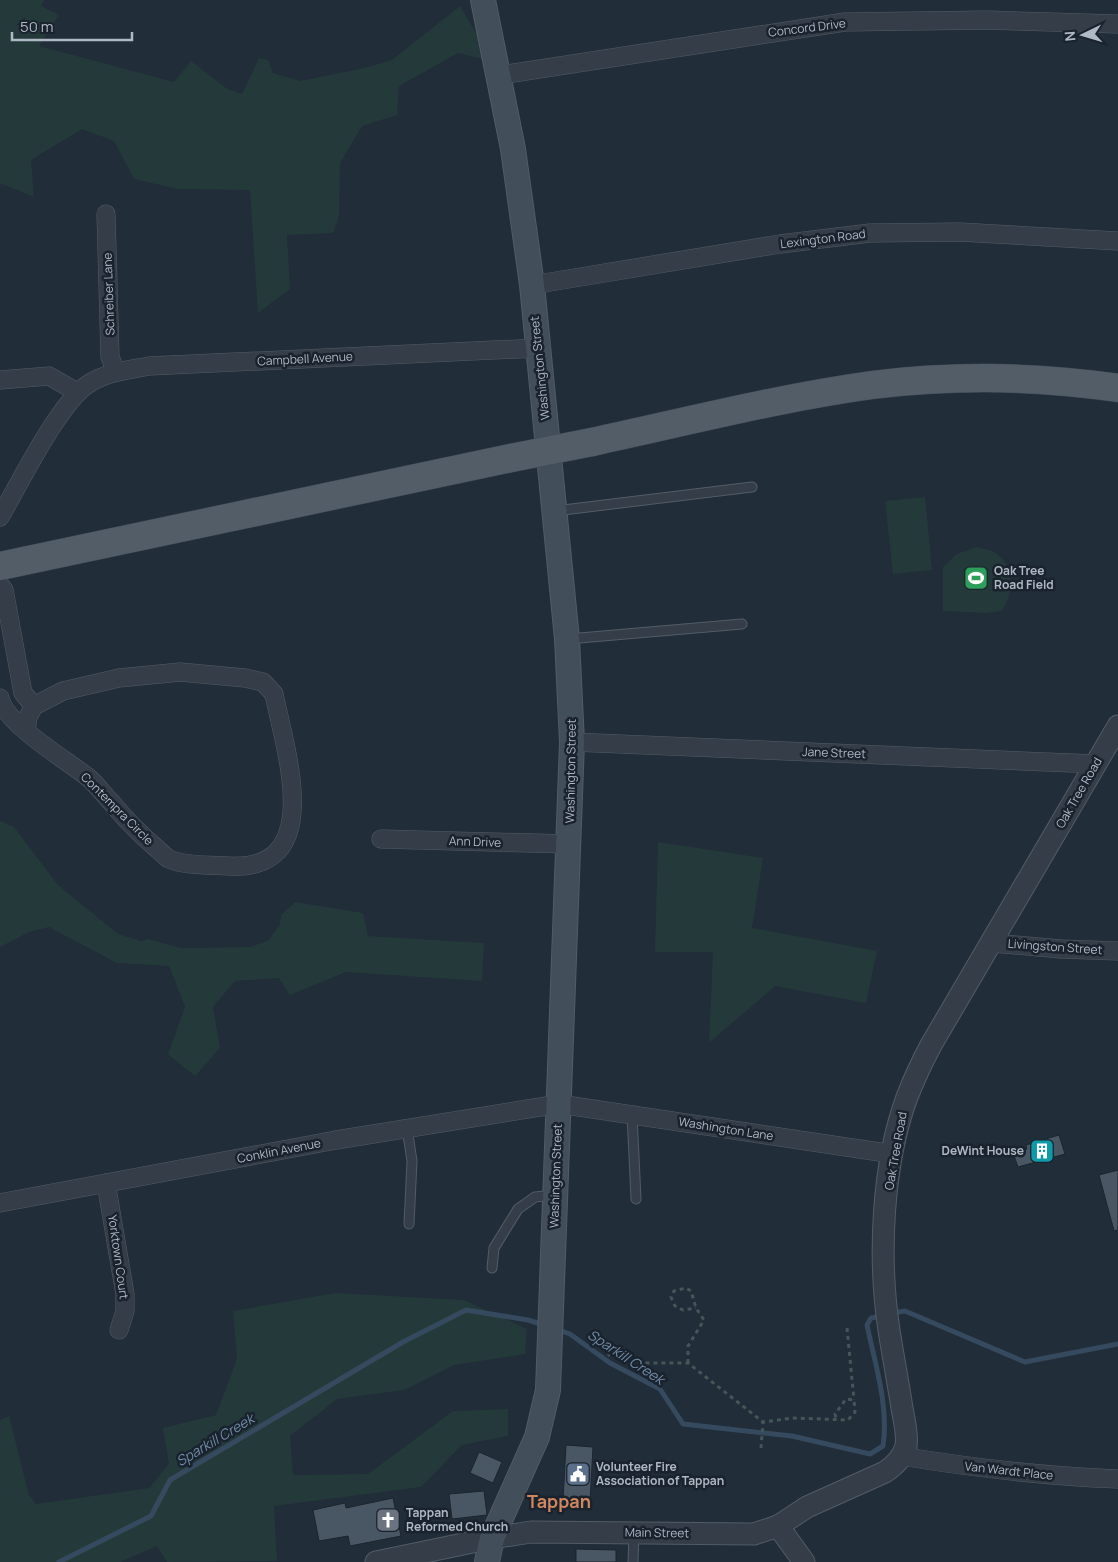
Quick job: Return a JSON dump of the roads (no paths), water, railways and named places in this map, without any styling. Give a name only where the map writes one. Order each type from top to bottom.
[{"type":"main road","name":"Washington Street","points":[[483,0],[500,75],[513,149],[532,285],[567,639],[572,742],[548,1390],[537,1437],[492,1538],[487,1562]]},
{"type":"main road","points":[[0,566],[804,397],[901,382],[1018,379],[1118,388]]},
{"type":"street","name":"Concord Drive","points":[[500,75],[845,22],[987,20],[1118,24]]},
{"type":"street","name":"Schreiber Lane","points":[[106,214],[110,358],[116,372]]},
{"type":"street","name":"Lexington Road","points":[[532,285],[780,244],[870,233],[960,232],[1118,241]]},
{"type":"street","name":"Campbell Avenue","points":[[0,517],[57,419],[77,392],[90,382],[116,372],[149,366],[538,348]]},
{"type":"street","points":[[0,380],[48,376],[77,392]]},
{"type":"street","points":[[0,585],[4,590],[23,693],[34,706],[28,717],[26,731]]},
{"type":"street","name":"Contempra Circle","points":[[0,698],[1,706],[26,731],[90,779],[135,830],[169,859],[197,864],[244,867],[268,860],[287,839],[293,814],[293,789],[274,694],[263,682],[245,678],[180,672],[119,678],[63,691],[34,706]]},
{"type":"street","name":"Oak Tree Road","points":[[901,1456],[906,1447],[906,1437],[884,1296],[884,1231],[893,1154],[899,1123],[917,1073],[931,1045],[1118,726]]},
{"type":"street","name":"Jane Street","points":[[572,742],[1096,764]]},
{"type":"street","name":"Ann Drive","points":[[381,840],[569,844]]},
{"type":"street","name":"Livingston Street","points":[[992,943],[1052,949],[1118,951]]},
{"type":"street","name":"Washington Lane","points":[[559,1104],[893,1154]]},
{"type":"street","name":"Conklin Avenue","points":[[0,1203],[407,1128],[559,1104]]},
{"type":"street","name":"Yorktown Court","points":[[106,1183],[125,1294],[125,1310],[119,1330]]},
{"type":"street","points":[[804,1562],[778,1526],[801,1510],[885,1472],[901,1456]]},
{"type":"street","name":"Van Wardt Place","points":[[901,1456],[947,1464],[1061,1477],[1118,1479]]},
{"type":"street","name":"Main Street","points":[[376,1562],[492,1538],[531,1532],[754,1534],[778,1526]]},
{"type":"lane","points":[[555,511],[752,487]]},
{"type":"lane","points":[[567,639],[742,624]]},
{"type":"lane","points":[[632,1114],[636,1199]]},
{"type":"lane","points":[[407,1128],[412,1161],[409,1224]]},
{"type":"lane","points":[[492,1268],[494,1248],[518,1209],[535,1197],[554,1195]]},
{"type":"lane","points":[[633,1562],[634,1532]]},
{"type":"waterway","name":"Sparkill Creek","points":[[59,1562],[151,1516],[170,1480],[403,1342],[466,1310],[528,1320],[544,1325]]},
{"type":"waterway","name":"Sparkill Creek","points":[[893,1313],[905,1311],[1025,1362],[1118,1344]]},
{"type":"waterway","name":"Sparkill Creek","points":[[556,1329],[570,1334],[610,1363],[660,1389],[683,1424],[792,1436],[870,1454],[883,1446],[884,1416],[883,1400],[867,1325],[871,1318],[882,1316]]},
{"type":"place","name":"Oak Tree Road Field","points":[[976,578]]},
{"type":"place","name":"DeWint House","points":[[1042,1151]]},
{"type":"place","name":"Volunteer Fire Association of Tappan","points":[[578,1474]]},
{"type":"place","name":"Tappan Reformed Church","points":[[388,1520]]},
{"type":"district","name":"Tappan","points":[[559,1502]]}]
